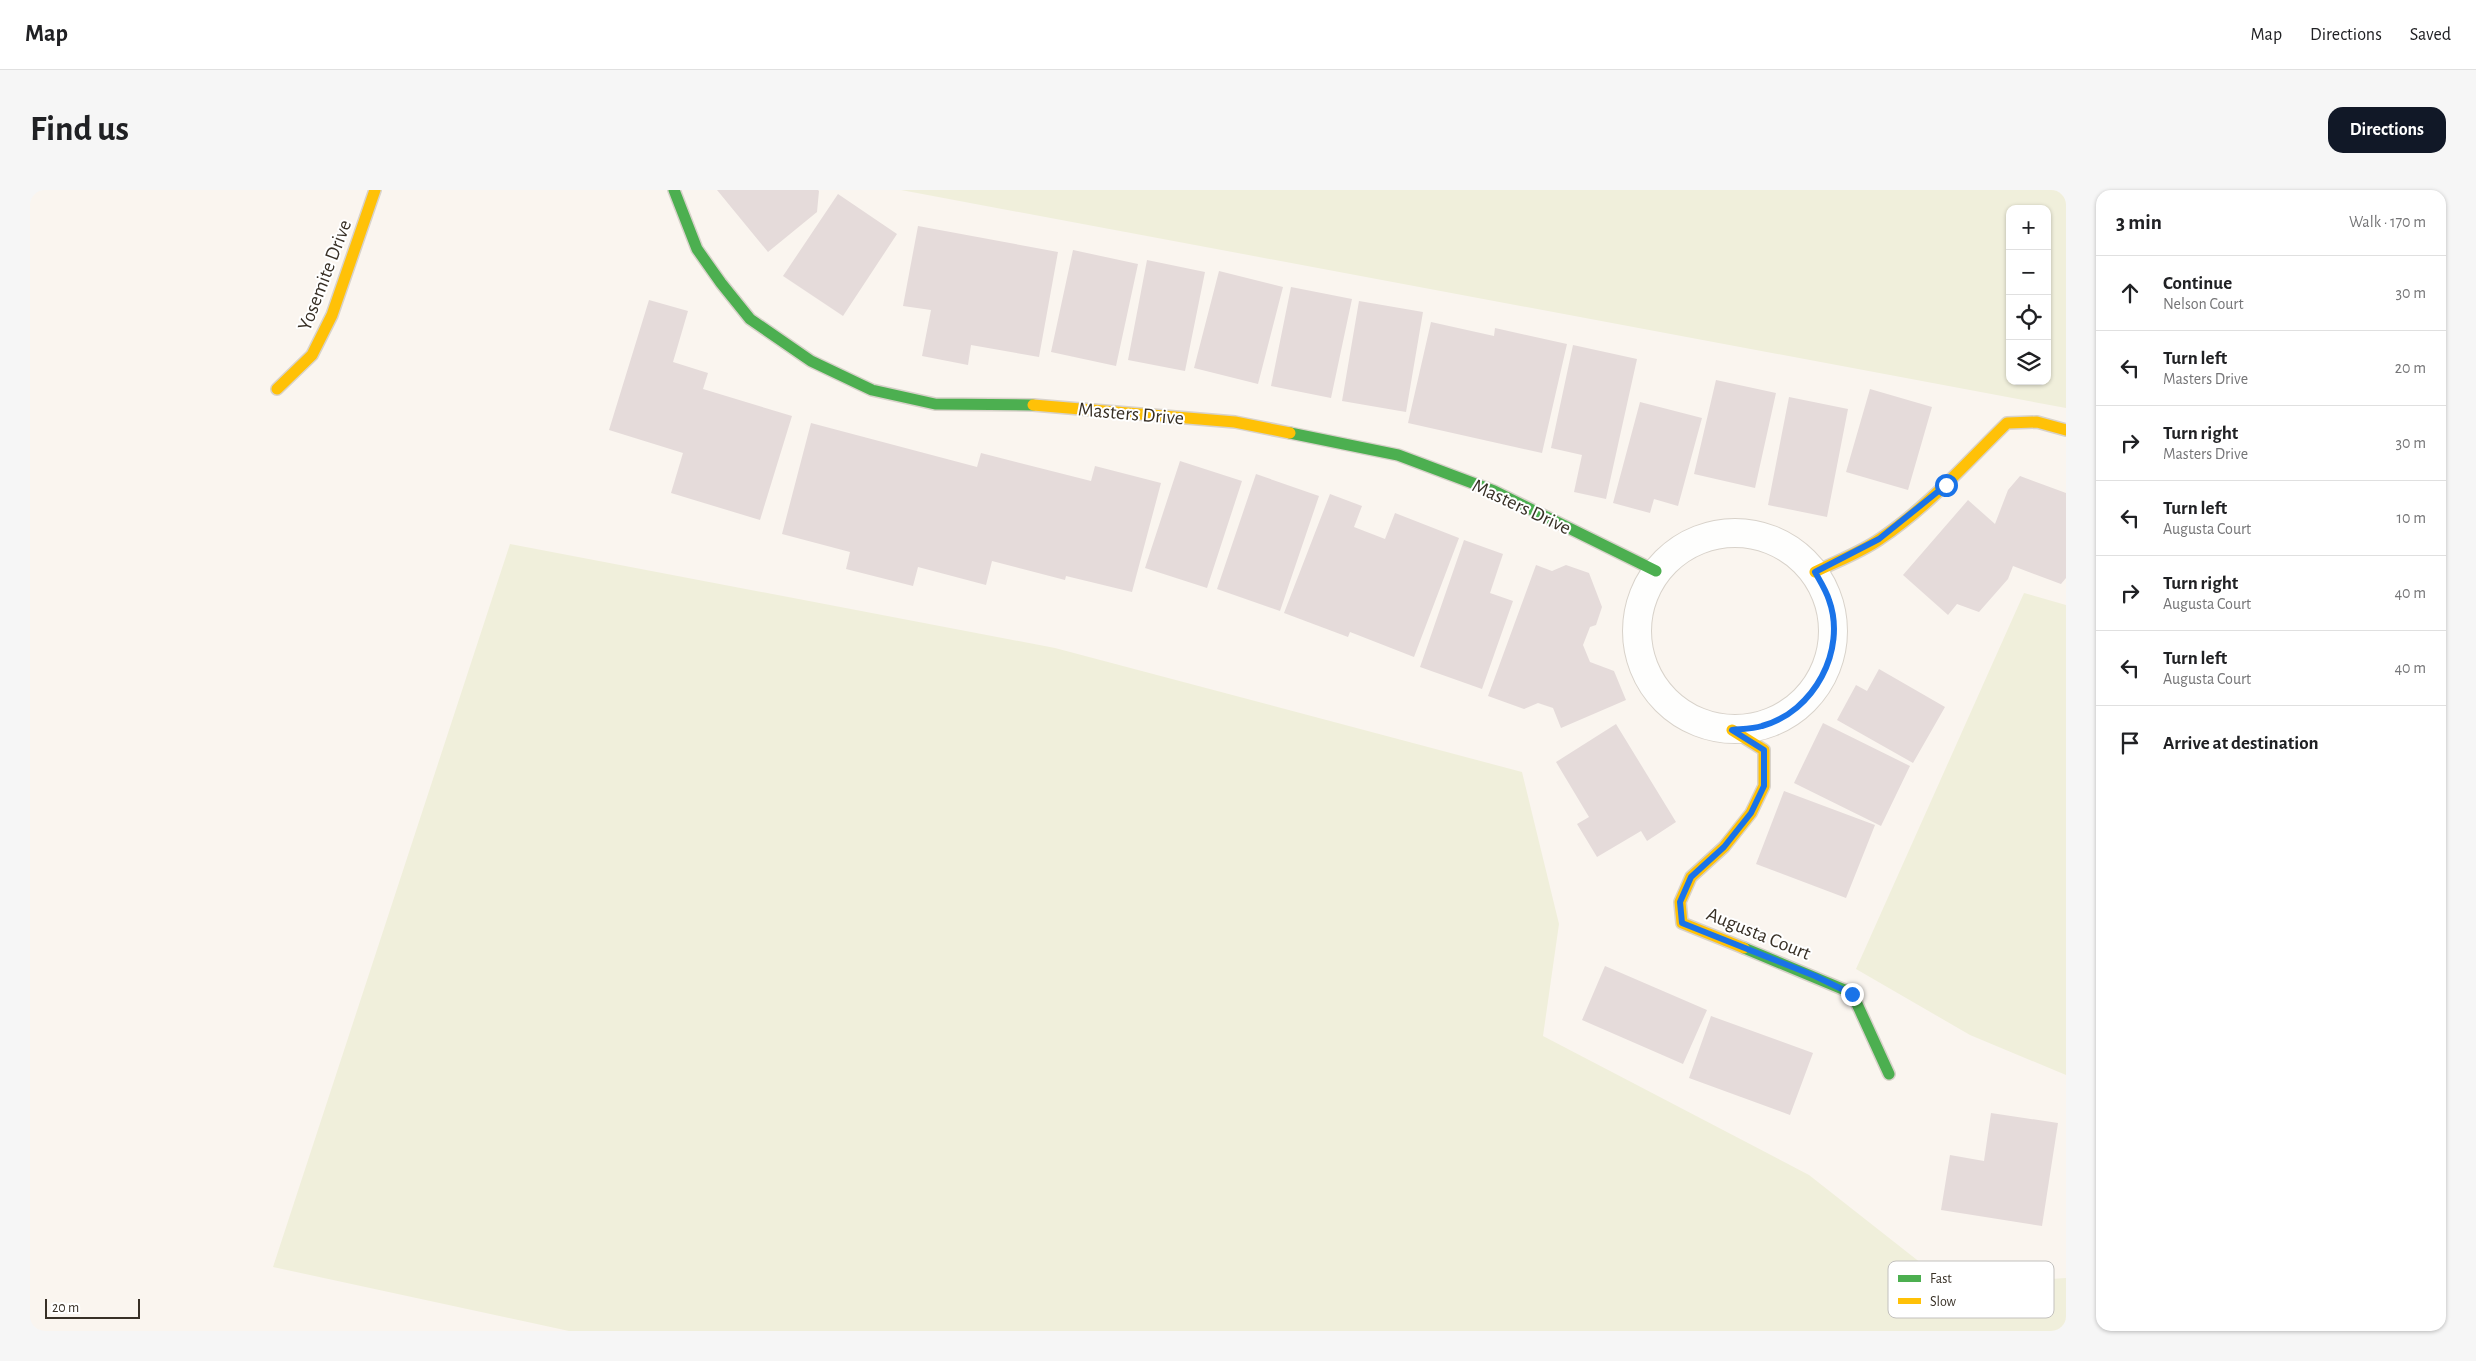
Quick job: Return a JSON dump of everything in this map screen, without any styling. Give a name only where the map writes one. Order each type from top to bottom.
[{"type":"street","name":"Yosemite Drive","points":[[277,389],[312,355],[332,315],[375,190]]},
{"type":"street","name":"Masters Drive","points":[[674,190],[697,249],[750,319],[811,361],[872,390],[936,404],[1038,405],[1235,422],[1398,456],[1494,490],[1656,571]]},
{"type":"street","points":[[1815,572],[1879,539],[1914,513],[1946,485],[2007,423],[2037,422],[2066,430]]},
{"type":"street","points":[[1736,532],[1766,536],[1793,550],[1815,572],[1829,600],[1833,624],[1834,632],[1829,663],[1814,690],[1791,713],[1763,726],[1732,730],[1702,724],[1674,709],[1653,687],[1640,659],[1636,629],[1642,598],[1656,571],[1678,550],[1706,536],[1736,532]]},
{"type":"street","name":"Augusta Court","points":[[1732,730],[1764,750],[1764,786],[1751,813],[1724,847],[1691,877],[1680,902],[1682,923],[1815,976],[1852,994],[1889,1074]]},
{"type":"green space","points":[[901,190],[2066,190],[2066,408]]},
{"type":"green space","points":[[510,544],[1055,648],[1522,772],[1559,924],[1543,1036],[1809,1175],[1918,1261],[1888,1261],[1888,1318],[2054,1318],[2054,1279],[2066,1278],[2066,1331],[569,1331],[273,1267]]},
{"type":"green space","points":[[2024,593],[2066,605],[2066,1075],[1970,1035],[1856,969]]},
{"type":"building","points":[[717,190],[818,190],[817,212],[768,252]]},
{"type":"building","points":[[838,194],[897,234],[843,316],[783,276]]},
{"type":"building","points":[[918,226],[1058,252],[1039,357],[971,345],[968,365],[922,356],[931,310],[903,306]]},
{"type":"building","points":[[1073,250],[1138,264],[1116,366],[1051,352]]},
{"type":"building","points":[[1147,260],[1205,272],[1185,371],[1128,360]]},
{"type":"building","points":[[1219,271],[1283,287],[1258,384],[1194,368]]},
{"type":"building","points":[[1291,287],[1352,299],[1331,398],[1271,386]]},
{"type":"building","points":[[649,300],[688,311],[673,362],[708,373],[703,389],[792,416],[760,520],[671,493],[683,453],[609,430]]},
{"type":"building","points":[[1359,301],[1423,312],[1406,412],[1342,401]]},
{"type":"building","points":[[1431,322],[1494,336],[1495,328],[1567,344],[1542,453],[1408,423]]},
{"type":"building","points":[[1573,345],[1637,359],[1606,499],[1574,492],[1582,455],[1551,448]]},
{"type":"building","points":[[1716,380],[1776,393],[1755,488],[1694,474]]},
{"type":"building","points":[[1870,389],[1932,407],[1908,490],[1846,472]]},
{"type":"building","points":[[1789,397],[1848,409],[1827,517],[1768,505]]},
{"type":"building","points":[[1640,402],[1702,418],[1678,506],[1654,499],[1650,513],[1613,503]]},
{"type":"building","points":[[811,423],[977,467],[981,453],[1091,481],[1095,466],[1161,483],[1132,592],[1066,576],[1065,580],[992,561],[986,585],[918,567],[913,586],[846,569],[850,552],[782,534]]},
{"type":"building","points":[[1180,461],[1242,481],[1207,588],[1145,568]]},
{"type":"building","points":[[1256,474],[1319,496],[1280,611],[1217,589]]},
{"type":"building","points":[[2020,476],[2066,493],[2066,578],[2061,584],[2013,566],[2008,579],[1979,612],[1957,604],[1948,615],[1903,575],[1968,500],[1995,524],[2008,490]]},
{"type":"building","points":[[1330,494],[1362,506],[1354,527],[1385,539],[1395,513],[1459,538],[1414,657],[1350,632],[1348,637],[1284,613]]},
{"type":"building","points":[[1464,540],[1503,554],[1490,593],[1513,601],[1482,689],[1420,667]]},
{"type":"building","points":[[1536,565],[1552,571],[1566,565],[1589,573],[1602,607],[1596,625],[1590,627],[1583,645],[1590,662],[1614,671],[1626,700],[1561,728],[1553,708],[1538,703],[1524,709],[1488,696]]},
{"type":"building","points":[[1879,669],[1945,707],[1913,763],[1837,720],[1856,685],[1867,691]]},
{"type":"building","points":[[1823,723],[1910,766],[1881,826],[1794,783]]},
{"type":"building","points":[[1616,724],[1676,822],[1647,841],[1641,831],[1597,857],[1577,824],[1589,817],[1556,762]]},
{"type":"building","points":[[1784,791],[1875,825],[1846,898],[1756,864]]},
{"type":"building","points":[[1605,966],[1707,1010],[1683,1064],[1582,1020]]},
{"type":"building","points":[[1711,1016],[1813,1053],[1790,1115],[1689,1078]]},
{"type":"building","points":[[1991,1113],[2058,1123],[2042,1226],[1941,1210],[1950,1155],[1984,1161]]},
{"type":"traffic: fast","points":[[674,190],[697,249],[721,283],[750,319],[811,361],[872,390],[935,404],[1033,405]]},
{"type":"traffic: fast","points":[[1290,433],[1398,455],[1494,491],[1656,571]]},
{"type":"traffic: fast","points":[[1744,948],[1852,993],[1889,1074]]},
{"type":"traffic: slow","points":[[277,389],[312,355],[332,315],[375,190]]},
{"type":"traffic: slow","points":[[1033,405],[1235,422],[1290,433]]},
{"type":"traffic: slow","points":[[1815,572],[1864,549],[1898,526],[1946,484],[2007,423],[2037,422],[2066,430]]},
{"type":"traffic: slow","points":[[1732,730],[1764,750],[1764,786],[1751,813],[1724,847],[1691,877],[1680,902],[1682,923],[1744,948]]},
{"type":"route","points":[[1852,994],[1815,976],[1682,923],[1680,902],[1691,877],[1724,847],[1751,813],[1764,786],[1764,750],[1732,730],[1763,726],[1791,713],[1814,690],[1829,663],[1834,632],[1829,600],[1815,572],[1879,539],[1914,513],[1946,485]]}]
